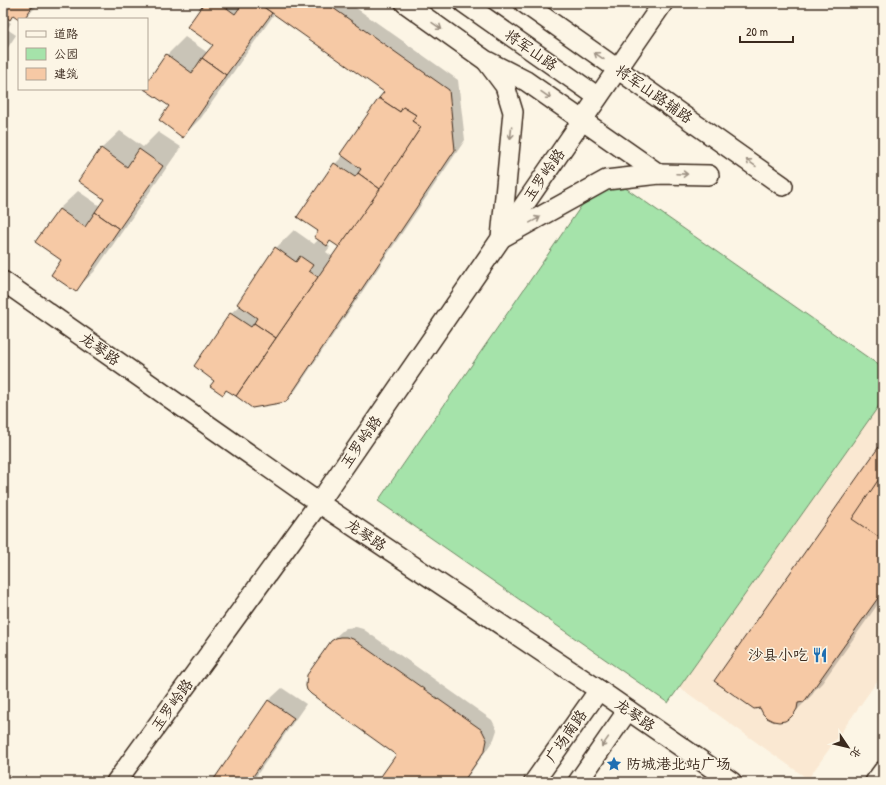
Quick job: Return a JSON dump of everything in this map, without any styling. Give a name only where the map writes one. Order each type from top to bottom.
[{"type":"street","points":[[405,3],[485,60],[526,80],[659,174]]},
{"type":"street","name":"将军山路","points":[[464,3],[598,97]]},
{"type":"street","name":"将军山路辅路","points":[[524,3],[783,186]]},
{"type":"street","name":"玉罗岭路","points":[[116,782],[319,503],[663,3]]},
{"type":"street","points":[[485,60],[505,86],[513,112],[500,239]]},
{"type":"street","points":[[500,239],[606,180],[659,174],[709,175]]},
{"type":"street","name":"龙琴路","points":[[3,281],[319,503],[628,710],[732,782]]},
{"type":"street","name":"广场南路","points":[[534,782],[598,690]]},
{"type":"street","points":[[581,778],[628,710]]},
{"type":"street","points":[[875,782],[883,771]]},
{"type":"shaded area","points":[[883,400],[883,673],[808,779],[679,687]]},
{"type":"green space","points":[[604,173],[883,368],[883,400],[668,703],[378,501]]},
{"type":"building","points":[[3,3],[35,3],[25,18],[18,18],[13,15],[10,20],[3,15]]},
{"type":"building","points":[[204,3],[220,3],[235,14],[243,3],[258,3],[272,13],[226,75],[202,58],[213,45],[187,27]]},
{"type":"building","points":[[258,3],[326,3],[449,90],[455,150],[286,402],[252,408],[236,396],[421,127],[412,121],[416,115],[403,107],[400,112],[379,98],[384,92]]},
{"type":"building","points":[[166,54],[192,73],[202,58],[226,75],[183,138],[159,120],[169,106],[145,90],[148,90],[148,81]]},
{"type":"building","points":[[379,98],[400,112],[403,107],[416,115],[412,121],[421,127],[380,189],[358,173],[361,169],[340,154]]},
{"type":"building","points":[[101,148],[127,167],[139,149],[163,166],[119,229],[95,212],[104,199],[78,181]]},
{"type":"building","points":[[334,163],[355,177],[358,173],[380,189],[339,247],[330,241],[327,246],[314,237],[318,231],[297,217]]},
{"type":"building","points":[[59,209],[85,227],[95,212],[119,229],[76,292],[51,275],[61,260],[35,242]]},
{"type":"building","points":[[275,247],[296,262],[300,256],[313,265],[309,271],[318,277],[276,338],[254,323],[257,318],[237,304]]},
{"type":"building","points":[[230,313],[251,327],[254,323],[276,338],[236,396],[226,390],[223,395],[210,386],[214,381],[194,366]]},
{"type":"building","points":[[883,441],[883,591],[804,702],[798,703],[794,714],[785,721],[773,721],[763,714],[760,708],[754,709],[714,681]]},
{"type":"building","points":[[883,473],[883,540],[852,519]]},
{"type":"building","points":[[340,637],[353,639],[482,730],[487,740],[485,750],[463,782],[377,782],[396,755],[307,690],[307,675],[331,641]]},
{"type":"building","points":[[268,700],[294,718],[249,782],[212,782]]},
{"type":"place","name":"沙县小吃","points":[[820,655]]},
{"type":"place","name":"防城港北站广场","points":[[614,764]]}]
